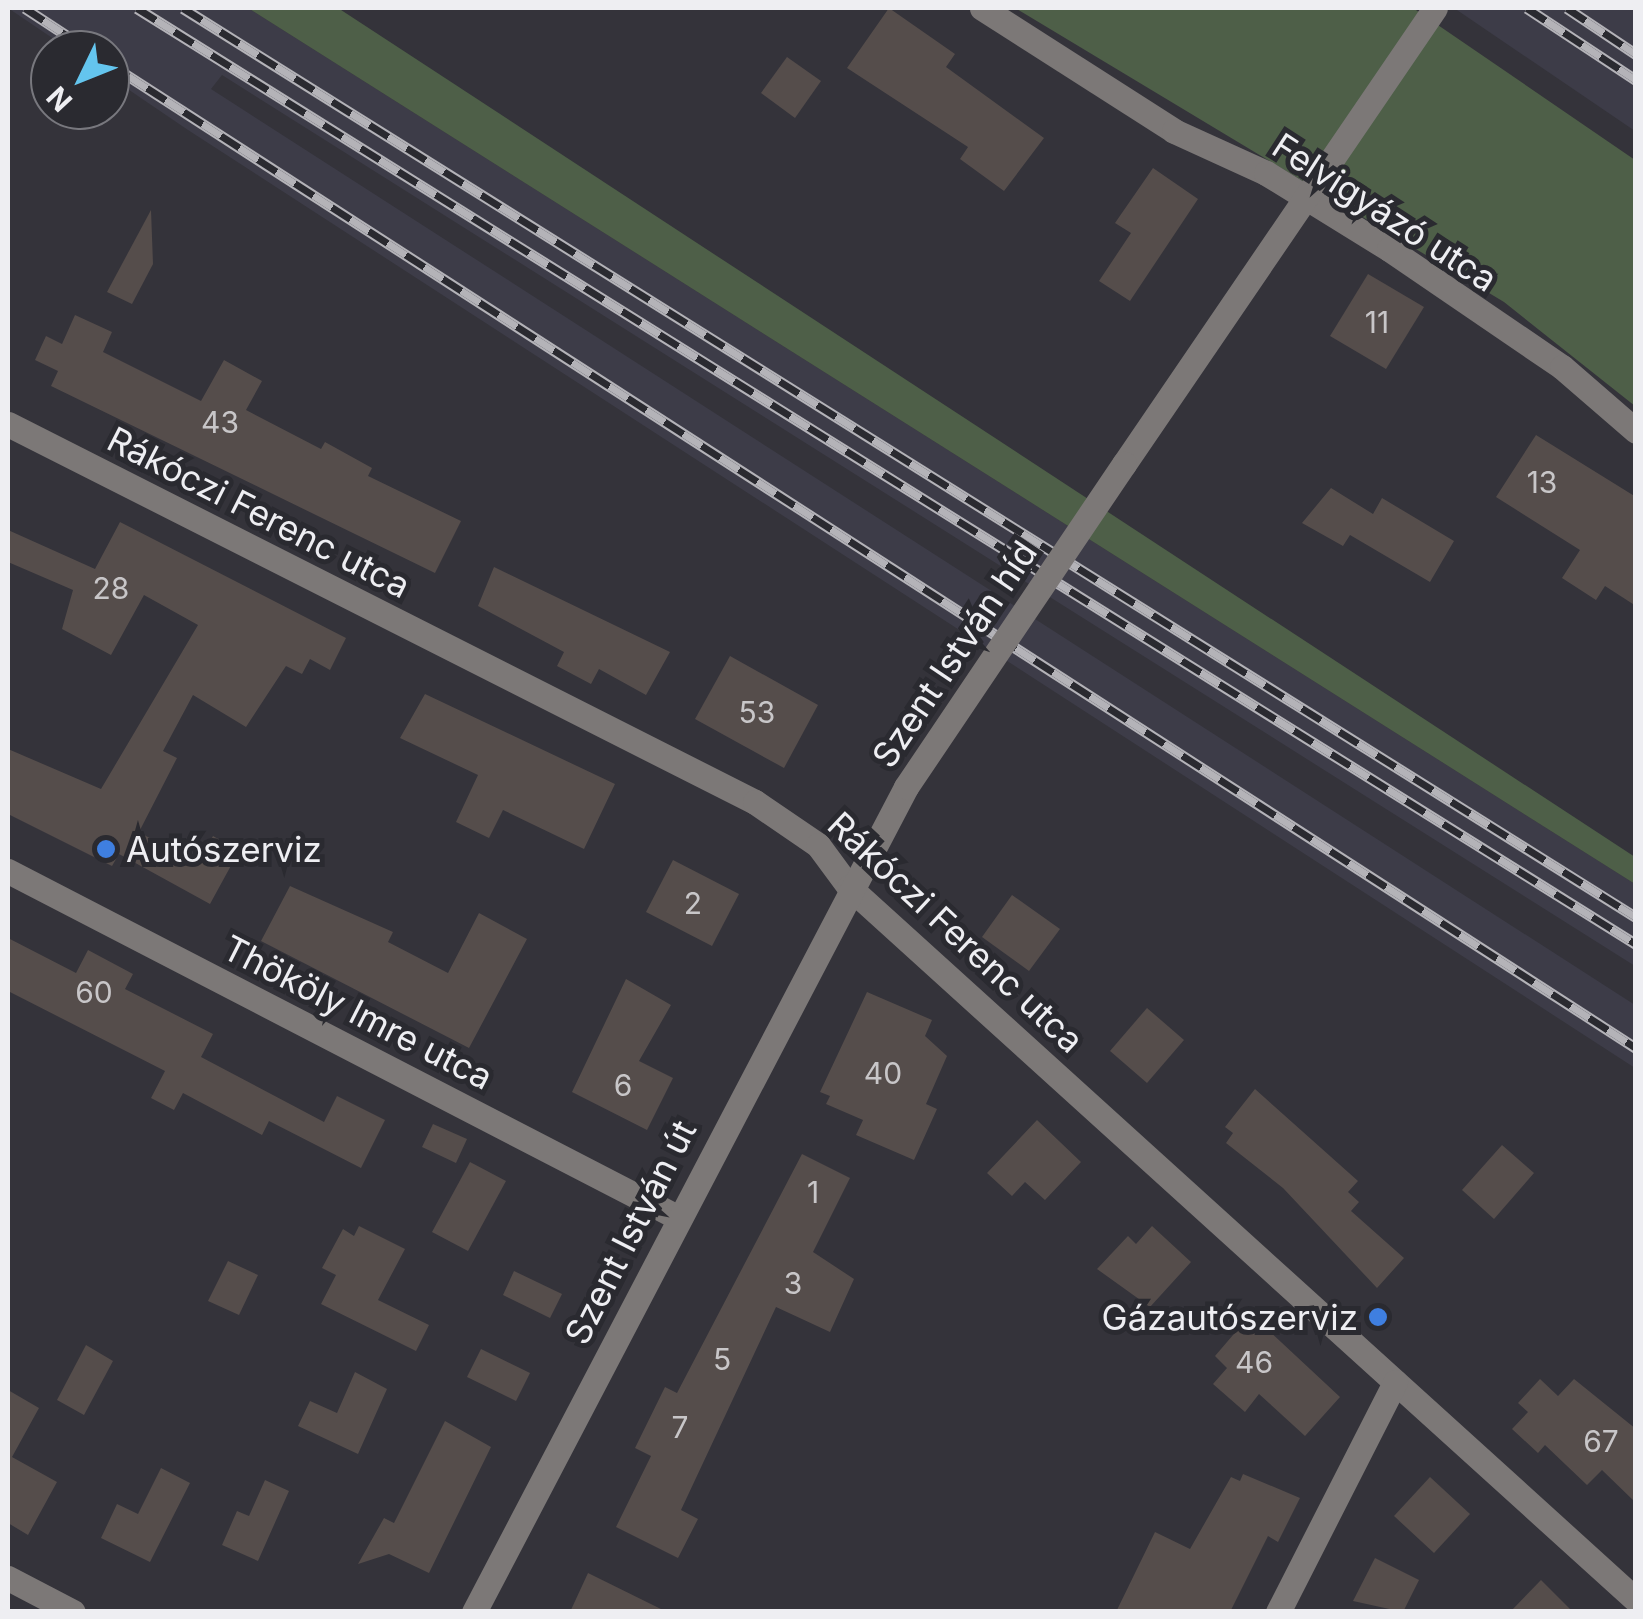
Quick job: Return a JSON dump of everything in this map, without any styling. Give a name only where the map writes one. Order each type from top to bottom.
[{"type":"street","name":"Felvigyázó utca","points":[[982,8],[1174,131],[1306,196],[1562,367],[1636,431]]},
{"type":"street","points":[[1306,196],[1435,8]]},
{"type":"street","name":"Szent István híd","points":[[849,886],[906,787],[1306,196]]},
{"type":"street","name":"Rákóczi Ferenc utca","points":[[8,424],[755,802],[818,845],[849,886],[1636,1600]]},
{"type":"street","name":"Thököly Imre utca","points":[[8,871],[676,1217]]},
{"type":"street","name":"Szent István út","points":[[474,1612],[849,886]]},
{"type":"street","points":[[1278,1612],[1395,1382]]},
{"type":"street","points":[[8,1578],[73,1612]]},
{"type":"shaded area","points":[[8,8],[248,8],[1635,884],[1635,966],[222,75],[211,89],[1635,1005],[1635,1068],[130,91],[130,30],[40,30]]},
{"type":"shaded area","points":[[1454,8],[1635,8],[1635,131]]},
{"type":"green space","points":[[248,8],[338,8],[1635,857],[1635,884]]},
{"type":"green space","points":[[1015,8],[1413,8],[1635,160],[1635,406],[1504,302]]},
{"type":"building","points":[[889,8],[955,54],[946,67],[1044,138],[1004,191],[960,159],[968,147],[847,68]]},
{"type":"building","points":[[787,57],[821,81],[795,118],[761,93]]},
{"type":"building","points":[[1153,168],[1198,199],[1130,301],[1099,281],[1131,233],[1115,223]]},
{"type":"building","points":[[151,210],[153,264],[132,304],[107,292]]},
{"type":"building","points":[[1368,274],[1424,307],[1386,369],[1330,336]]},
{"type":"building","points":[[75,315],[112,332],[103,352],[201,401],[224,360],[262,381],[246,410],[321,449],[325,442],[372,468],[368,476],[461,521],[435,573],[51,386],[58,371],[35,360],[46,336],[62,344]]},
{"type":"building","points":[[1536,435],[1636,497],[1636,606],[1605,586],[1596,600],[1562,578],[1580,550],[1496,497]]},
{"type":"building","points":[[1331,488],[1373,514],[1382,498],[1454,541],[1430,582],[1350,535],[1343,546],[1302,523]]},
{"type":"building","points":[[120,522],[346,638],[330,670],[310,659],[302,674],[286,666],[246,727],[193,695],[163,751],[177,758],[139,832],[197,865],[213,836],[239,851],[210,904],[119,854],[112,866],[8,814],[8,749],[101,789],[198,625],[144,595],[111,655],[62,629],[73,590],[8,562],[8,530],[95,569]]},
{"type":"building","points":[[494,567],[670,652],[646,695],[599,669],[591,684],[557,666],[564,652],[478,606]]},
{"type":"building","points":[[730,656],[818,705],[784,768],[695,719]]},
{"type":"building","points":[[425,694],[615,784],[584,849],[503,810],[489,838],[456,822],[478,775],[400,738]]},
{"type":"building","points":[[673,860],[739,894],[712,946],[646,912]]},
{"type":"building","points":[[290,886],[393,932],[388,942],[448,973],[479,913],[527,939],[469,1048],[261,941]]},
{"type":"building","points":[[1012,895],[1060,929],[1029,971],[982,937]]},
{"type":"building","points":[[8,938],[76,973],[88,950],[133,974],[125,989],[213,1034],[201,1057],[324,1122],[337,1096],[385,1120],[361,1168],[269,1121],[262,1135],[183,1093],[174,1110],[151,1098],[165,1071],[8,991]]},
{"type":"building","points":[[626,979],[671,1005],[639,1061],[673,1078],[647,1130],[572,1092]]},
{"type":"building","points":[[867,992],[932,1020],[925,1036],[947,1056],[926,1104],[937,1109],[914,1160],[856,1135],[863,1120],[826,1104],[830,1096],[820,1092]]},
{"type":"building","points":[[1147,1008],[1184,1040],[1147,1083],[1110,1051]]},
{"type":"building","points":[[1255,1089],[1358,1181],[1348,1192],[1359,1202],[1351,1211],[1404,1258],[1377,1288],[1283,1188],[1226,1143],[1233,1133],[1225,1127]]},
{"type":"building","points":[[1037,1120],[1081,1162],[1045,1200],[1025,1182],[1012,1196],[987,1173]]},
{"type":"building","points":[[433,1124],[467,1139],[456,1163],[422,1147]]},
{"type":"building","points":[[1502,1145],[1534,1173],[1494,1219],[1462,1190]]},
{"type":"building","points":[[802,1154],[850,1178],[813,1252],[854,1279],[830,1332],[776,1307],[681,1510],[698,1519],[678,1558],[616,1527],[651,1456],[635,1448],[665,1387],[677,1393]]},
{"type":"building","points":[[470,1162],[506,1181],[468,1251],[432,1232]]},
{"type":"building","points":[[359,1226],[405,1249],[378,1300],[429,1325],[416,1351],[321,1304],[336,1275],[322,1268],[343,1229],[354,1236]]},
{"type":"building","points":[[1152,1226],[1191,1262],[1150,1307],[1097,1269],[1128,1236],[1136,1244]]},
{"type":"building","points":[[228,1261],[258,1275],[239,1315],[208,1301]]},
{"type":"building","points":[[514,1271],[562,1294],[550,1318],[503,1295]]},
{"type":"building","points":[[1251,1314],[1340,1397],[1305,1436],[1259,1394],[1245,1412],[1213,1384],[1227,1368],[1215,1356]]},
{"type":"building","points":[[86,1345],[113,1361],[84,1415],[57,1400]]},
{"type":"building","points":[[481,1349],[530,1373],[516,1401],[467,1377]]},
{"type":"building","points":[[355,1372],[387,1389],[358,1454],[298,1426],[310,1401],[337,1413]]},
{"type":"building","points":[[1540,1379],[1558,1396],[1574,1379],[1636,1429],[1636,1503],[1602,1470],[1587,1485],[1545,1445],[1538,1453],[1512,1429],[1528,1412],[1518,1403]]},
{"type":"building","points":[[8,1390],[39,1408],[12,1457],[57,1482],[28,1535],[8,1523]]},
{"type":"building","points":[[445,1421],[491,1447],[429,1573],[389,1554],[358,1564],[384,1518],[394,1523]]},
{"type":"building","points":[[161,1468],[190,1483],[150,1562],[101,1538],[117,1504],[138,1514]]},
{"type":"building","points":[[1243,1474],[1300,1498],[1278,1542],[1268,1536],[1230,1612],[1116,1612],[1155,1532],[1190,1549],[1231,1477],[1240,1481]]},
{"type":"building","points":[[1430,1477],[1470,1514],[1434,1553],[1394,1516]]},
{"type":"building","points":[[265,1480],[289,1491],[258,1561],[222,1545],[237,1511],[249,1516]]},
{"type":"building","points":[[1375,1558],[1419,1580],[1403,1612],[1353,1601]]},
{"type":"building","points":[[588,1573],[667,1612],[570,1612]]},
{"type":"building","points":[[1541,1580],[1573,1612],[1510,1612]]},
{"type":"railway","points":[[25,8],[59,30]]},
{"type":"railway","points":[[137,8],[1636,944]]},
{"type":"railway","points":[[183,8],[1636,917]]},
{"type":"railway","points":[[1527,8],[1636,80]]},
{"type":"railway","points":[[1567,8],[1636,54]]},
{"type":"railway","points":[[130,77],[1636,1048]]},
{"type":"place","name":"Autószerviz","points":[[106,849]]},
{"type":"place","name":"Gázautószerviz","points":[[1378,1317]]}]
